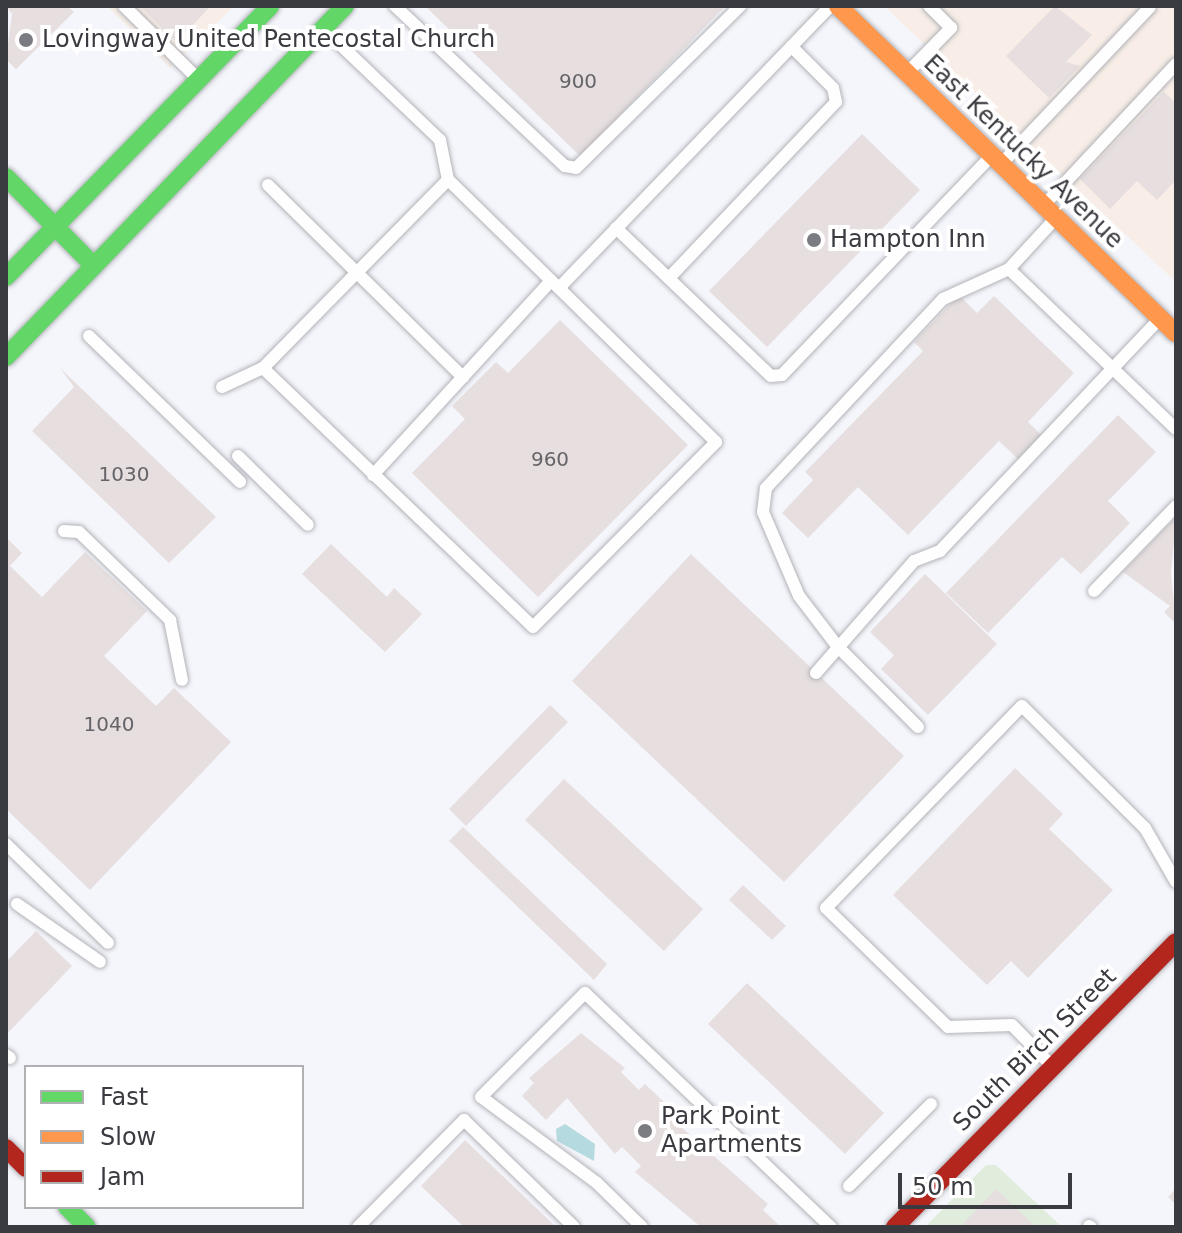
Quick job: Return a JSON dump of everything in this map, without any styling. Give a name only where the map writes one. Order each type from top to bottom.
[{"type":"street","points":[[6,277],[270,6]]},
{"type":"street","points":[[6,357],[345,6]]},
{"type":"street","name":"East Kentucky Avenue","points":[[838,6],[1176,333]]},
{"type":"street","points":[[6,177],[94,266]]},
{"type":"street","name":"South Birch Street","points":[[895,1227],[1176,942]]},
{"type":"street","points":[[6,1148],[24,1166]]},
{"type":"street","points":[[69,1209],[87,1227]]},
{"type":"lane","points":[[124,6],[198,79]]},
{"type":"lane","points":[[395,6],[565,166],[576,168],[740,6]]},
{"type":"lane","points":[[373,475],[463,377],[555,284],[616,228],[830,6]]},
{"type":"lane","points":[[907,73],[951,28],[929,6]]},
{"type":"lane","points":[[616,228],[771,376],[782,375],[1150,7]]},
{"type":"lane","points":[[263,368],[533,627],[716,442],[448,180],[440,140],[323,29]]},
{"type":"lane","points":[[669,278],[836,102],[833,88],[791,46]]},
{"type":"lane","points":[[918,727],[838,647],[781,566],[763,512],[766,488],[943,299],[1009,269],[1050,211],[1176,64]]},
{"type":"lane","points":[[222,387],[263,368],[448,180]]},
{"type":"lane","points":[[268,185],[463,377]]},
{"type":"lane","points":[[1009,269],[1176,429]]},
{"type":"lane","points":[[816,673],[914,561],[940,551],[1160,317]]},
{"type":"lane","points":[[89,336],[240,482]]},
{"type":"lane","points":[[238,456],[308,525]]},
{"type":"lane","points":[[1094,591],[1176,506]]},
{"type":"lane","points":[[64,531],[79,532],[170,620],[182,680]]},
{"type":"lane","points":[[1052,1066],[1012,1025],[948,1027],[826,908],[1022,706],[1145,828],[1176,882]]},
{"type":"lane","points":[[6,844],[108,943]]},
{"type":"lane","points":[[17,904],[100,962]]},
{"type":"lane","points":[[642,1227],[597,1183],[481,1097],[585,993],[831,1227]]},
{"type":"lane","points":[[849,1186],[931,1104]]},
{"type":"lane","points":[[358,1227],[464,1120],[574,1227]]},
{"type":"shaded area","points":[[107,6],[234,6],[170,68]]},
{"type":"shaded area","points":[[884,6],[1176,6],[1176,282],[1029,144]]},
{"type":"green space","points":[[986,1165],[996,1165],[1062,1227],[925,1227]]},
{"type":"water","points":[[565,1124],[595,1144],[594,1161],[557,1141],[556,1129]]},
{"type":"building","name":"Lovingway United Pentecostal Church","points":[[6,6],[67,6],[74,12],[16,69],[6,59],[12,14]]},
{"type":"building","points":[[140,6],[211,6],[176,42]]},
{"type":"building","points":[[425,6],[725,6],[580,156]]},
{"type":"building","points":[[1055,6],[1092,35],[1066,62],[1080,66],[1049,98],[1006,56]]},
{"type":"building","points":[[1164,92],[1176,103],[1176,180],[1157,200],[1137,181],[1110,209],[1080,179]]},
{"type":"building","name":"Hampton Inn","points":[[862,134],[920,190],[767,347],[709,291]]},
{"type":"building","points":[[959,295],[977,313],[994,296],[1074,373],[1028,422],[1043,437],[1020,461],[999,441],[908,535],[858,487],[808,538],[782,513],[813,480],[805,472],[923,351],[914,342]]},
{"type":"building","points":[[560,320],[688,445],[538,597],[412,473],[465,419],[452,406],[496,362],[508,373]]},
{"type":"building","points":[[60,368],[216,517],[169,563],[32,431],[74,387]]},
{"type":"building","points":[[1118,415],[1156,452],[1108,501],[1130,523],[1081,574],[1062,557],[988,633],[946,593]]},
{"type":"building","points":[[1176,517],[1171,573],[1176,624],[1164,612],[1170,606],[1123,572]]},
{"type":"building","points":[[6,537],[22,553],[10,566],[42,597],[85,552],[147,611],[104,656],[156,706],[174,688],[231,742],[90,890],[6,809]]},
{"type":"building","points":[[331,544],[387,597],[394,588],[422,614],[385,652],[302,574]]},
{"type":"building","points":[[691,554],[904,756],[784,882],[572,681]]},
{"type":"building","points":[[925,574],[997,644],[928,715],[881,669],[894,655],[870,632]]},
{"type":"building","points":[[550,705],[568,722],[466,826],[449,809]]},
{"type":"building","points":[[1015,768],[1063,814],[1049,829],[1113,890],[1028,978],[1011,961],[987,985],[893,895]]},
{"type":"building","points":[[564,779],[703,909],[664,951],[525,820]]},
{"type":"building","points":[[463,827],[607,964],[594,980],[449,841]]},
{"type":"building","points":[[743,885],[786,926],[772,940],[729,900]]},
{"type":"building","points":[[36,931],[72,966],[6,1035],[6,962]]},
{"type":"building","points":[[747,983],[884,1113],[845,1154],[708,1024]]},
{"type":"building","name":"Park Point Apartments","points":[[581,1033],[625,1068],[621,1072],[639,1090],[645,1084],[667,1105],[662,1110],[768,1204],[763,1210],[781,1227],[701,1227],[635,1172],[641,1166],[622,1147],[615,1154],[567,1098],[546,1120],[522,1096],[534,1083],[529,1078]]},
{"type":"building","points":[[465,1140],[556,1227],[464,1227],[421,1186]]},
{"type":"building","points":[[1176,1188],[1176,1205],[1168,1197]]},
{"type":"building","points":[[996,1189],[1036,1227],[960,1227]]},
{"type":"traffic: fast","points":[[6,277],[270,6]]},
{"type":"traffic: fast","points":[[6,357],[345,6]]},
{"type":"traffic: fast","points":[[6,177],[94,266]]},
{"type":"traffic: fast","points":[[69,1209],[87,1227]]},
{"type":"traffic: slow","points":[[838,6],[1176,333]]},
{"type":"traffic: jam","points":[[895,1227],[1176,942]]},
{"type":"traffic: jam","points":[[6,1148],[24,1166]]},
{"type":"place","name":"Lovingway United Pentecostal Church","points":[[26,40]]},
{"type":"place","name":"Hampton Inn","points":[[814,240]]},
{"type":"place","name":"Park Point Apartments","points":[[645,1131]]}]
